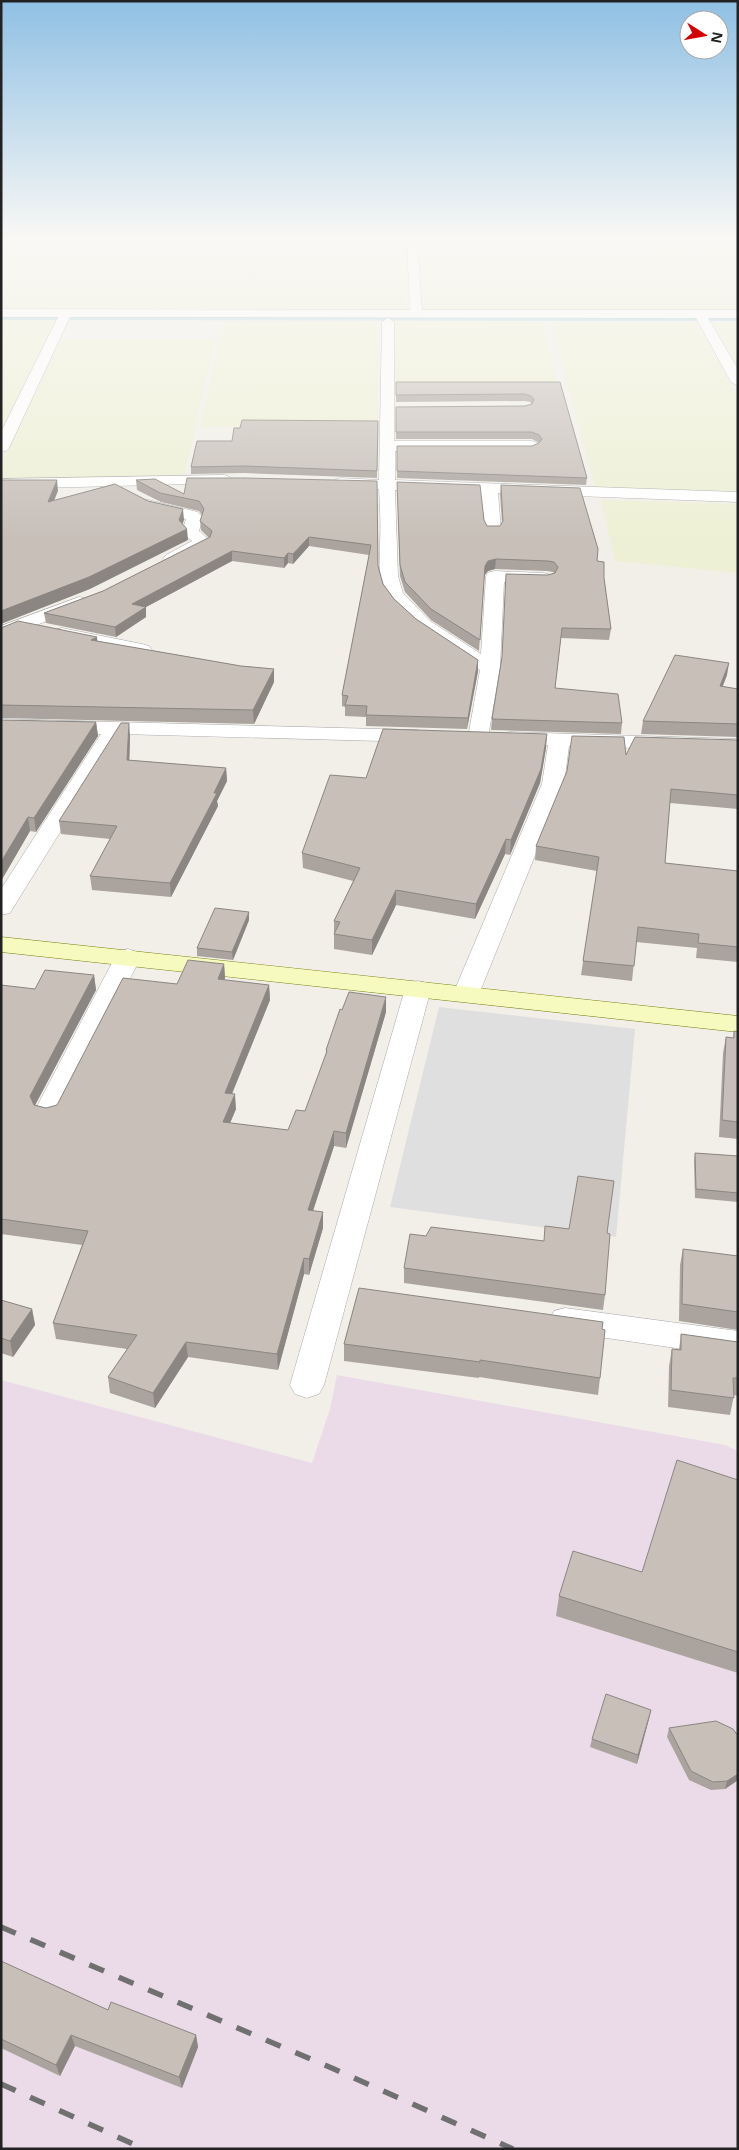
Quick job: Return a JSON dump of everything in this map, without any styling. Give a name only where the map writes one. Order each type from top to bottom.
[{"type":"street","points":[[1,448],[53,339]]},
{"type":"street","points":[[389,339],[393,408],[387,446],[386,485],[390,575],[393,592],[403,606],[425,624],[490,668]]},
{"type":"street","points":[[714,339],[738,382]]},
{"type":"street","points":[[387,446],[532,446]]},
{"type":"street","points":[[1,484],[244,480]]},
{"type":"street","points":[[322,482],[738,497]]},
{"type":"street","points":[[109,483],[155,508],[192,515],[195,518],[190,532],[204,542],[156,566]]},
{"type":"street","points":[[489,488],[493,530]]},
{"type":"street","points":[[459,737],[490,668],[495,576],[547,578]]},
{"type":"street","points":[[6,631],[97,595]]},
{"type":"street","points":[[6,631],[163,654]]},
{"type":"street","points":[[1,725],[738,745]]},
{"type":"street","points":[[1,908],[115,728]]},
{"type":"street","points":[[466,994],[553,784],[559,740]]},
{"type":"street","points":[[1,944],[738,1024]]},
{"type":"street","points":[[48,1112],[128,957]]},
{"type":"street","points":[[307,1385],[349,1289],[418,989]]},
{"type":"street","points":[[541,1316],[738,1344]]},
{"type":"shaded area","points":[[439,1007],[635,1029],[616,1237],[390,1207]]},
{"type":"shaded area","points":[[337,1375],[725,1445],[738,1451],[738,2149],[1,2149],[1,1380],[312,1463],[330,1409]]},
{"type":"green space","points":[[1,339],[46,339],[1,430]]},
{"type":"green space","points":[[62,339],[215,339],[184,477],[1,480],[1,464]]},
{"type":"green space","points":[[220,339],[378,339],[378,426],[200,427]]},
{"type":"green space","points":[[394,339],[547,339],[558,387],[394,387]]},
{"type":"green space","points":[[556,339],[706,339],[738,397],[738,492],[595,488]]},
{"type":"green space","points":[[722,339],[738,339],[738,367]]},
{"type":"green space","points":[[601,500],[738,504],[738,573],[615,561]]},
{"type":"building","points":[[396,382],[560,382],[587,478],[397,471],[397,446],[532,446],[539,443],[542,439],[539,435],[532,432],[396,432],[396,407],[525,406],[532,404],[534,399],[525,394],[396,395]]},
{"type":"building","points":[[242,420],[378,421],[377,471],[244,466],[191,467],[197,441],[232,441],[234,428],[240,428]]},
{"type":"building","points":[[187,478],[377,481],[378,566],[383,584],[394,599],[416,619],[478,660],[468,718],[366,715],[367,706],[345,705],[348,696],[342,695],[371,545],[309,537],[293,554],[288,553],[284,558],[232,551],[132,604],[146,607],[115,627],[44,613],[103,591],[210,537],[212,531],[200,521],[204,509],[199,501],[160,493],[136,480],[155,479],[184,494]]},
{"type":"building","points":[[1,480],[57,480],[48,502],[115,484],[148,501],[183,509],[179,520],[187,529],[89,577],[1,611]]},
{"type":"building","points":[[397,482],[480,485],[484,520],[487,526],[500,526],[503,521],[501,485],[580,488],[598,549],[597,561],[604,562],[604,578],[611,629],[562,628],[555,688],[618,694],[622,723],[492,719],[502,657],[506,574],[548,575],[555,573],[558,567],[554,562],[548,561],[496,559],[488,561],[485,566],[480,640],[431,609],[405,582],[400,565]]},
{"type":"building","points":[[18,621],[97,637],[91,640],[241,666],[274,669],[253,710],[1,705],[1,628]]},
{"type":"building","points":[[675,655],[729,663],[720,686],[738,689],[738,724],[643,721]]},
{"type":"building","points":[[1,720],[96,722],[34,818],[28,817],[1,862]]},
{"type":"building","points":[[121,723],[129,723],[127,760],[226,768],[214,793],[217,793],[170,883],[90,876],[117,826],[59,821]]},
{"type":"building","points":[[383,729],[547,734],[541,769],[511,840],[506,839],[476,904],[396,890],[372,940],[334,934],[340,922],[334,921],[360,868],[302,853],[330,775],[366,778]]},
{"type":"building","points":[[572,736],[624,737],[626,755],[635,737],[738,740],[738,795],[671,789],[665,863],[738,871],[738,947],[698,943],[699,934],[638,927],[634,966],[583,961],[599,857],[536,846],[567,771]]},
{"type":"building","points":[[215,908],[249,912],[232,952],[197,948]]},
{"type":"building","points":[[188,960],[224,964],[218,979],[269,985],[225,1093],[235,1094],[223,1122],[288,1130],[296,1110],[305,1111],[340,1009],[342,1010],[349,992],[386,997],[346,1133],[334,1131],[308,1210],[323,1212],[309,1259],[304,1258],[277,1354],[186,1342],[153,1393],[108,1377],[137,1335],[53,1323],[88,1231],[1,1219],[1,985],[35,989],[45,970],[94,975],[30,1096],[34,1105],[46,1108],[57,1105],[123,978],[177,984]]},
{"type":"building","points":[[734,1031],[738,1032],[738,1122],[722,1120],[726,1037],[734,1038]]},
{"type":"building","points":[[695,1153],[738,1156],[738,1193],[696,1189]]},
{"type":"building","points":[[578,1176],[614,1181],[607,1233],[610,1234],[605,1295],[404,1268],[410,1234],[426,1236],[431,1227],[544,1241],[545,1226],[569,1229]]},
{"type":"building","points":[[683,1249],[738,1256],[738,1312],[682,1304]]},
{"type":"building","points":[[359,1288],[603,1322],[602,1329],[605,1330],[600,1378],[480,1360],[480,1362],[344,1344]]},
{"type":"building","points":[[1,1300],[32,1309],[10,1341],[1,1338]]},
{"type":"building","points":[[681,1334],[738,1342],[738,1378],[733,1378],[734,1398],[671,1390],[672,1349],[681,1350]]},
{"type":"building","points":[[677,1460],[738,1480],[738,1652],[559,1596],[573,1551],[642,1572]]},
{"type":"building","points":[[606,1694],[651,1710],[638,1755],[592,1739]]},
{"type":"building","points":[[716,1721],[733,1729],[738,1736],[738,1774],[727,1781],[713,1782],[691,1771],[669,1728]]},
{"type":"building","points":[[1,1961],[108,2010],[111,2002],[196,2035],[179,2077],[71,2035],[56,2065],[1,2039]]},
{"type":"railway","points":[[1,1927],[334,2069],[513,2149]]},
{"type":"railway","points":[[1,2084],[144,2149]]}]
